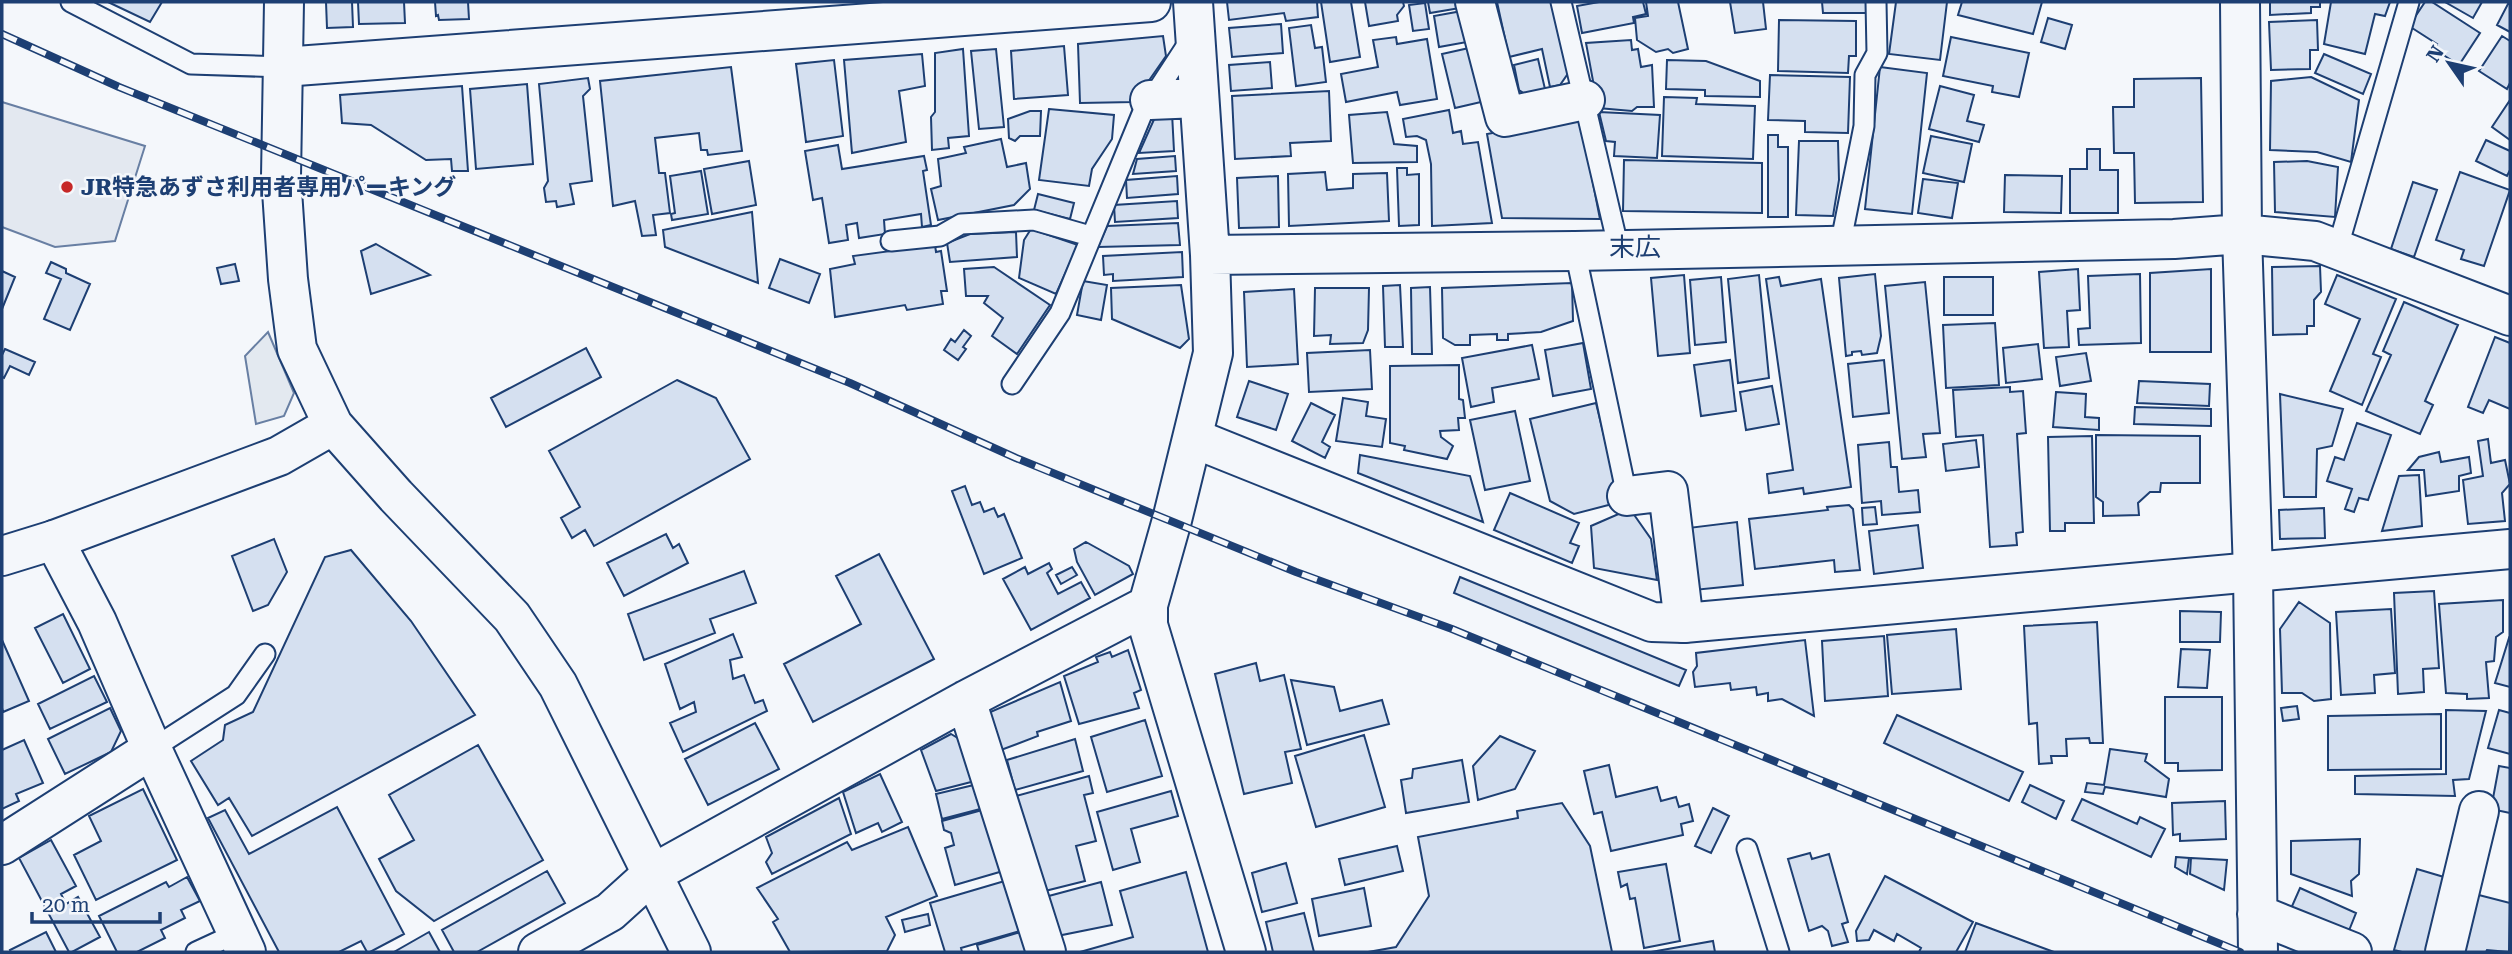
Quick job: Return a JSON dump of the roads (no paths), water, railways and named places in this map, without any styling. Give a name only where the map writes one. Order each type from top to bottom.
[{"type":"street","points":[[284,2],[281,176],[288,279],[297,349],[333,425],[396,496],[512,617],[558,685],[691,952]]},
{"type":"street","points":[[283,67],[1152,2]]},
{"type":"street","points":[[1475,2],[1504,117],[1585,100]]},
{"type":"street","points":[[2240,2],[2242,234],[2253,573],[2258,952]]},
{"type":"street","points":[[1194,17],[1210,255],[1213,353],[1193,438],[1147,604],[1148,625],[1246,952]]},
{"type":"street","points":[[1150,100],[1199,98]]},
{"type":"street","points":[[1210,255],[1840,246],[2174,239],[2242,234],[2315,241],[2510,316]]},
{"type":"street","points":[[2,556],[54,540],[279,456],[333,425]]},
{"type":"street","points":[[1193,438],[1652,622],[1684,623],[2510,549]]},
{"type":"street","points":[[1627,496],[1668,491],[1684,623]]},
{"type":"street","points":[[54,540],[97,622],[241,943]]},
{"type":"street","points":[[538,952],[610,912],[652,874],[966,700],[1147,604]]},
{"type":"street","points":[[966,700],[1046,952]]},
{"type":"street","points":[[2,845],[152,749]]},
{"type":"street","points":[[2445,952],[2479,811]]},
{"type":"street","points":[[2258,914],[2352,952]]},
{"type":"lane","points":[[71,2],[191,64],[283,67]]},
{"type":"lane","points":[[1561,2],[1619,250]]},
{"type":"lane","points":[[1840,246],[1864,126],[1865,75],[1877,53],[1876,2]]},
{"type":"lane","points":[[2337,250],[2409,2]]},
{"type":"lane","points":[[1012,384],[1060,313],[1142,114],[1194,17]]},
{"type":"lane","points":[[891,241],[940,236],[961,225],[1034,220],[1090,236]]},
{"type":"lane","points":[[1575,251],[1627,496]]},
{"type":"lane","points":[[152,749],[236,695],[265,654]]},
{"type":"lane","points":[[1747,849],[1780,952]]},
{"type":"lane","points":[[196,952],[241,943]]},
{"type":"railway","points":[[2,34],[119,87],[850,383],[1016,458],[1296,572],[1452,629],[2240,952]]},
{"type":"place","name":"JR特急あずさ利用者専用パーキング","points":[[67,187]]},
{"type":"district","name":"末広","points":[[1635,247]]}]
